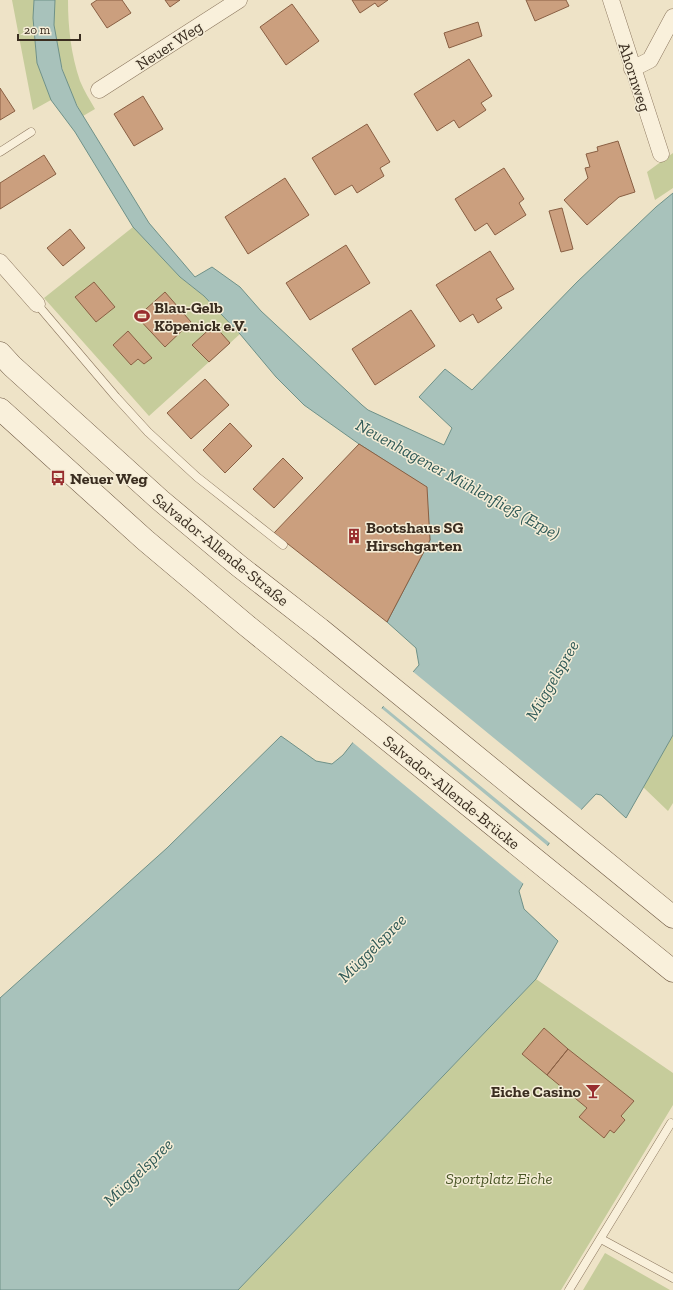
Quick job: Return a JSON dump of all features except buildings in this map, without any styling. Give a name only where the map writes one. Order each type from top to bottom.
[{"type":"main road","name":"Salvador-Allende-Straße","points":[[0,354],[160,500],[239,566],[320,629],[673,917]]},
{"type":"main road","name":"Salvador-Allende-Brücke","points":[[0,409],[145,540],[673,972]]},
{"type":"street","name":"Neuer Weg","points":[[98,90],[238,0]]},
{"type":"street","name":"Ahornweg","points":[[611,0],[632,69],[661,154]]},
{"type":"street","points":[[632,69],[650,60],[673,17]]},
{"type":"street","points":[[0,262],[36,304]]},
{"type":"lane","points":[[0,152],[31,132]]},
{"type":"lane","points":[[36,304],[148,432],[197,477],[283,545]]},
{"type":"lane","points":[[569,1290],[671,1123]]},
{"type":"lane","points":[[601,1239],[673,1278]]},
{"type":"green space","points":[[12,0],[34,0],[33,18],[37,63],[51,100],[33,110]]},
{"type":"green space","points":[[55,0],[68,0],[69,31],[74,61],[80,81],[95,109],[83,116],[72,95],[57,48],[54,25]]},
{"type":"green space","points":[[673,153],[673,188],[655,200],[647,172]]},
{"type":"green space","name":"Blau-Gelb Köpenick e.V.","points":[[133,227],[180,277],[204,296],[240,334],[149,416],[44,298]]},
{"type":"green space","points":[[673,735],[673,803],[668,811],[643,787]]},
{"type":"green space","name":"Sportplatz Eiche","points":[[536,979],[673,1073],[673,1105],[561,1290],[238,1290]]},
{"type":"green space","points":[[605,1253],[670,1290],[583,1290]]},
{"type":"water","points":[[34,0],[55,0],[54,25],[62,69],[77,106],[149,223],[195,277],[212,267],[240,287],[261,311],[368,410],[444,445],[452,428],[419,397],[445,369],[472,390],[577,282],[656,207],[673,193],[673,735],[626,818],[601,795],[596,794],[578,813],[563,802],[542,827],[554,836],[544,851],[534,842],[512,869],[525,880],[519,891],[524,909],[558,941],[536,979],[238,1290],[0,1290],[0,998],[167,848],[281,736],[316,761],[332,764],[343,755],[419,665],[416,648],[387,622],[430,540],[426,487],[359,444],[304,405],[276,377],[240,334],[204,296],[180,277],[133,227],[75,132],[51,100],[37,63],[33,18]]},
{"type":"pier","points":[[411,670],[583,811],[577,815],[563,805],[545,827],[556,836],[551,844],[382,705]]},
{"type":"pier","points":[[380,707],[549,847],[544,853],[534,845],[515,869],[527,878],[525,885],[351,741]]},
{"type":"place","name":"Blau-Gelb Köpenick e.V.","points":[[142,316]]},
{"type":"place","name":"Neuer Weg","points":[[58,478]]},
{"type":"place","name":"Bootshaus SG Hirschgarten","points":[[354,536]]},
{"type":"place","name":"Eiche Casino","points":[[593,1091]]},
{"type":"water label","name":"Neuenhagener Mühlenfließ (Erpe)","points":[[458,479]]},
{"type":"water label","name":"Müggelspree","points":[[552,680]]},
{"type":"water label","name":"Müggelspree","points":[[372,948]]},
{"type":"water label","name":"Müggelspree","points":[[138,1172]]}]
